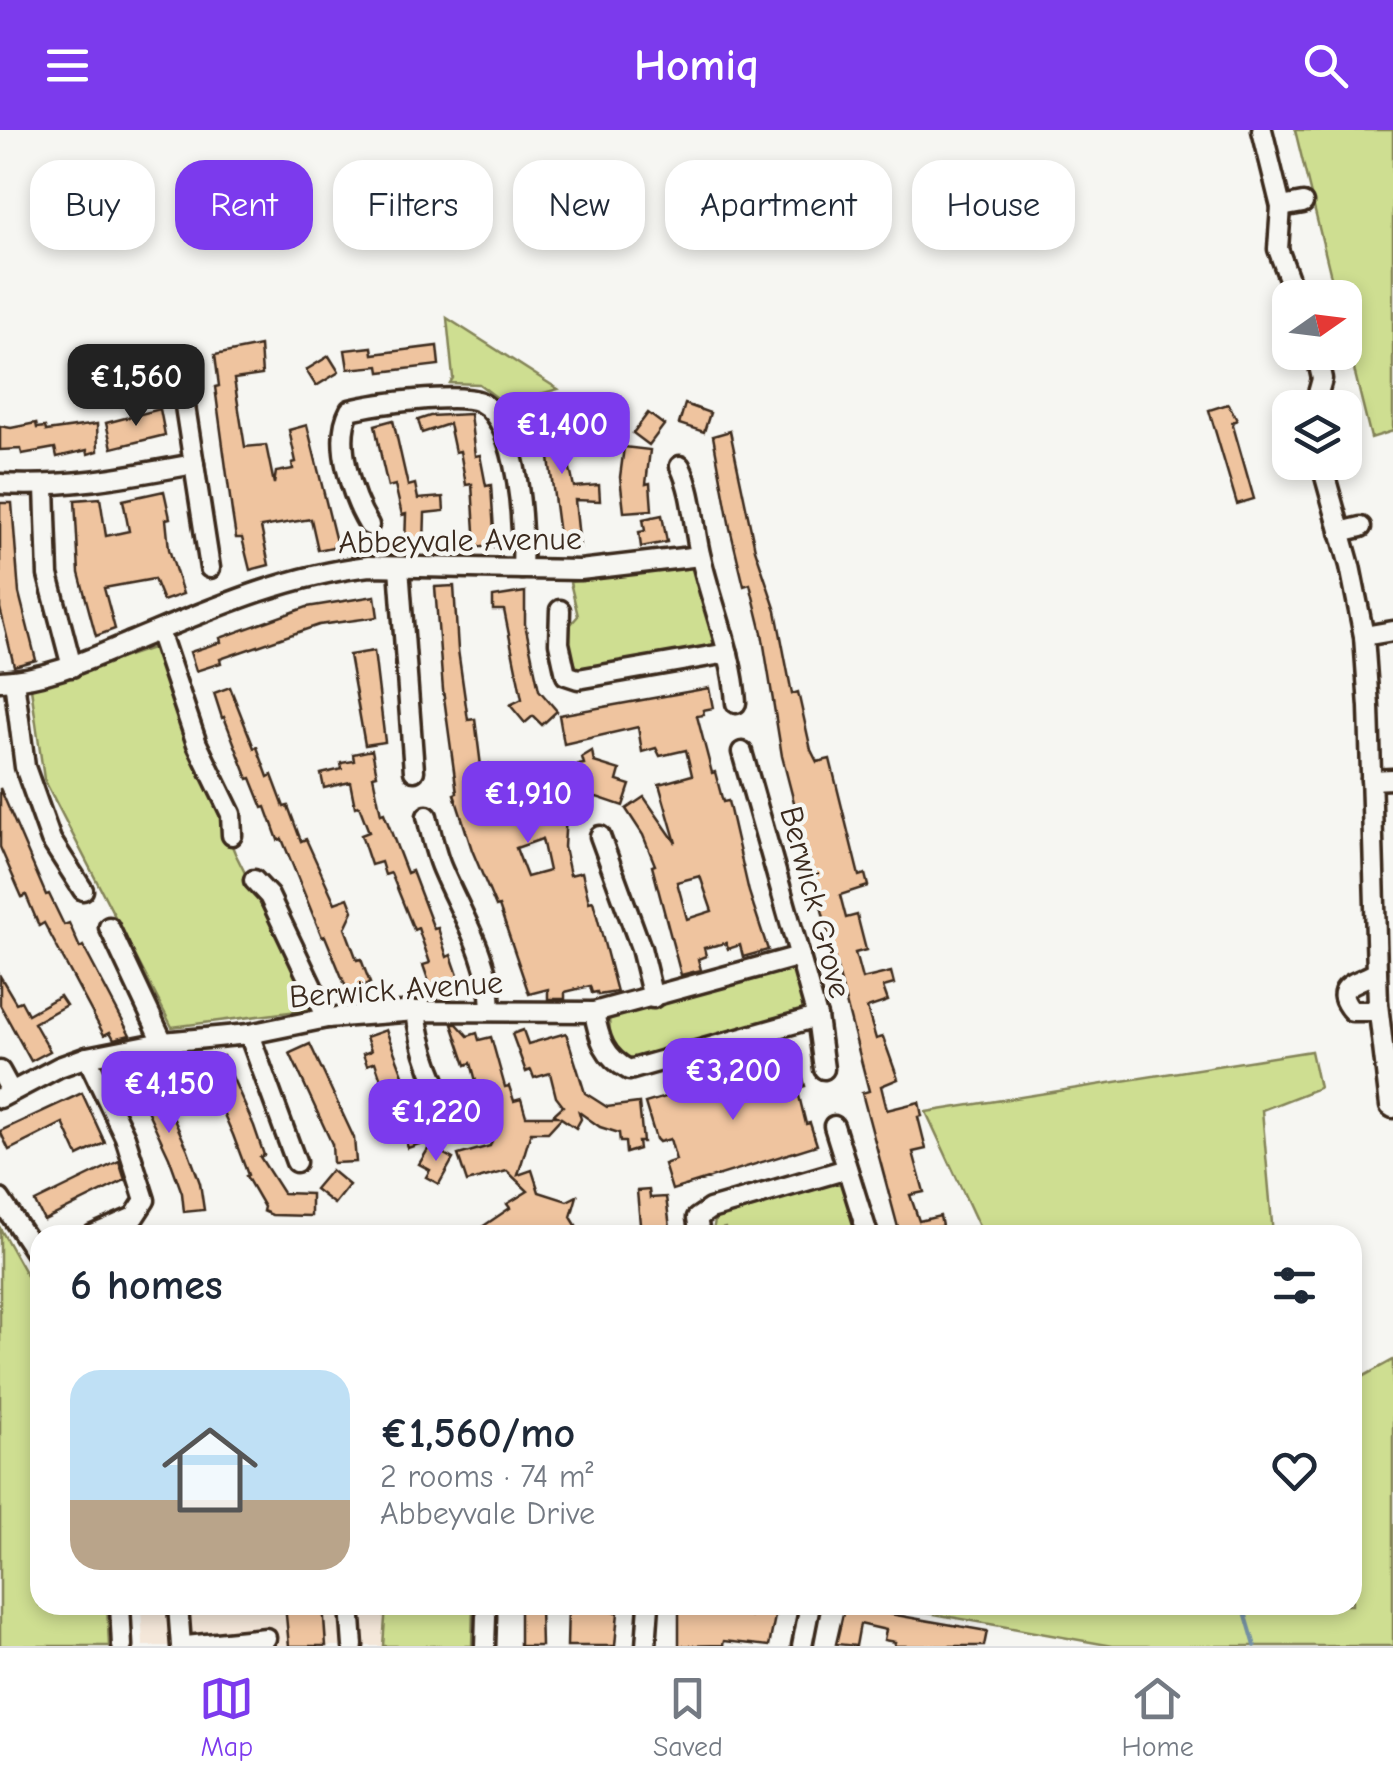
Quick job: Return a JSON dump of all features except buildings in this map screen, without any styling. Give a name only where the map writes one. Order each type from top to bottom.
[{"type":"street","points":[[1262,130],[1281,207],[1278,249],[1289,280]]},
{"type":"street","points":[[1281,207],[1303,203]]},
{"type":"street","points":[[181,380],[210,568]]},
{"type":"street","points":[[369,525],[357,506],[345,453],[344,420],[350,410],[371,404],[465,398],[482,403],[494,416],[508,445],[521,492],[522,569]]},
{"type":"street","points":[[0,484],[44,487],[97,482],[194,464]]},
{"type":"street","points":[[680,466],[688,484],[700,556],[728,653],[736,703]]},
{"type":"street","points":[[1327,480],[1364,636],[1382,978],[1378,1004],[1393,1108]]},
{"type":"street","points":[[44,487],[48,575],[72,667]]},
{"type":"street","points":[[1340,532],[1361,527]]},
{"type":"street","name":"Abbeyvale Avenue","points":[[7,681],[72,667],[252,592],[304,577],[369,566],[580,570],[700,556]]},
{"type":"street","points":[[399,568],[414,772]]},
{"type":"street","points":[[560,610],[559,644],[566,674],[578,679],[728,653]]},
{"type":"street","points":[[158,630],[197,744],[231,814],[232,834]]},
{"type":"street","points":[[1364,636],[1393,631]]},
{"type":"street","points":[[7,681],[25,767],[51,840],[83,890]]},
{"type":"street","name":"Berwick Grove","points":[[742,752],[817,1017],[824,1069]]},
{"type":"street","points":[[1371,780],[1393,779]]},
{"type":"street","points":[[426,816],[440,865],[476,939],[490,984],[491,1010]]},
{"type":"street","points":[[600,836],[641,948],[654,998]]},
{"type":"street","points":[[254,880],[270,896],[327,1018]]},
{"type":"street","points":[[109,926],[163,1042]]},
{"type":"street","name":"Berwick Avenue","points":[[5,1094],[87,1057],[163,1042],[249,1034],[327,1018],[416,1011],[594,1012],[800,956]]},
{"type":"street","points":[[1378,1004],[1372,1010],[1352,1011],[1344,1002],[1343,992],[1349,985],[1382,978]]},
{"type":"street","points":[[416,1011],[443,1101],[457,1122]]},
{"type":"street","points":[[594,1012],[599,1040],[613,1062],[629,1070],[817,1017]]},
{"type":"street","points":[[249,1034],[296,1162]]},
{"type":"street","points":[[87,1057],[125,1136],[145,1200],[134,1217],[116,1225]]},
{"type":"street","points":[[0,1071],[5,1094]]},
{"type":"street","points":[[834,1126],[865,1225]]},
{"type":"street","points":[[698,1225],[697,1218],[710,1210],[847,1169]]},
{"type":"street","points":[[0,1198],[30,1244]]},
{"type":"street","points":[[120,1615],[122,1646]]},
{"type":"street","points":[[179,1615],[183,1646],[266,1638]]},
{"type":"street","points":[[351,1615],[353,1646]]},
{"type":"street","points":[[646,1646],[648,1615]]},
{"type":"street","points":[[802,1646],[808,1615]]},
{"type":"street","points":[[484,1646],[486,1616]]},
{"type":"shaded area","points":[[141,1615],[385,1615],[383,1646],[143,1646]]},
{"type":"green space","points":[[1295,130],[1393,130],[1393,431],[1371,438],[1354,370],[1362,370],[1362,280],[1332,280]]},
{"type":"green space","points":[[447,318],[558,389],[505,404],[479,384],[450,383],[453,378]]},
{"type":"green space","points":[[696,565],[718,644],[711,649],[580,678],[564,632],[578,616],[570,582]]},
{"type":"green space","points":[[155,647],[235,853],[313,1009],[172,1027],[44,779],[31,688]]},
{"type":"green space","points":[[789,970],[798,972],[808,1004],[805,1012],[639,1062],[625,1061],[611,1043],[609,1019],[623,1012]]},
{"type":"green space","points":[[1311,1051],[1319,1088],[1262,1110],[1272,1225],[978,1225],[926,1112]]},
{"type":"green space","points":[[832,1179],[845,1180],[860,1225],[714,1225],[716,1215]]},
{"type":"green space","points":[[0,1228],[30,1281],[30,1615],[107,1615],[109,1646],[0,1646]]},
{"type":"green space","points":[[1393,1360],[1393,1646],[1113,1646],[940,1615],[1362,1615],[1362,1377]]},
{"type":"green space","points":[[385,1615],[473,1615],[472,1646],[383,1646]]},
{"type":"waterway","points":[[1246,1615],[1255,1646]]}]
